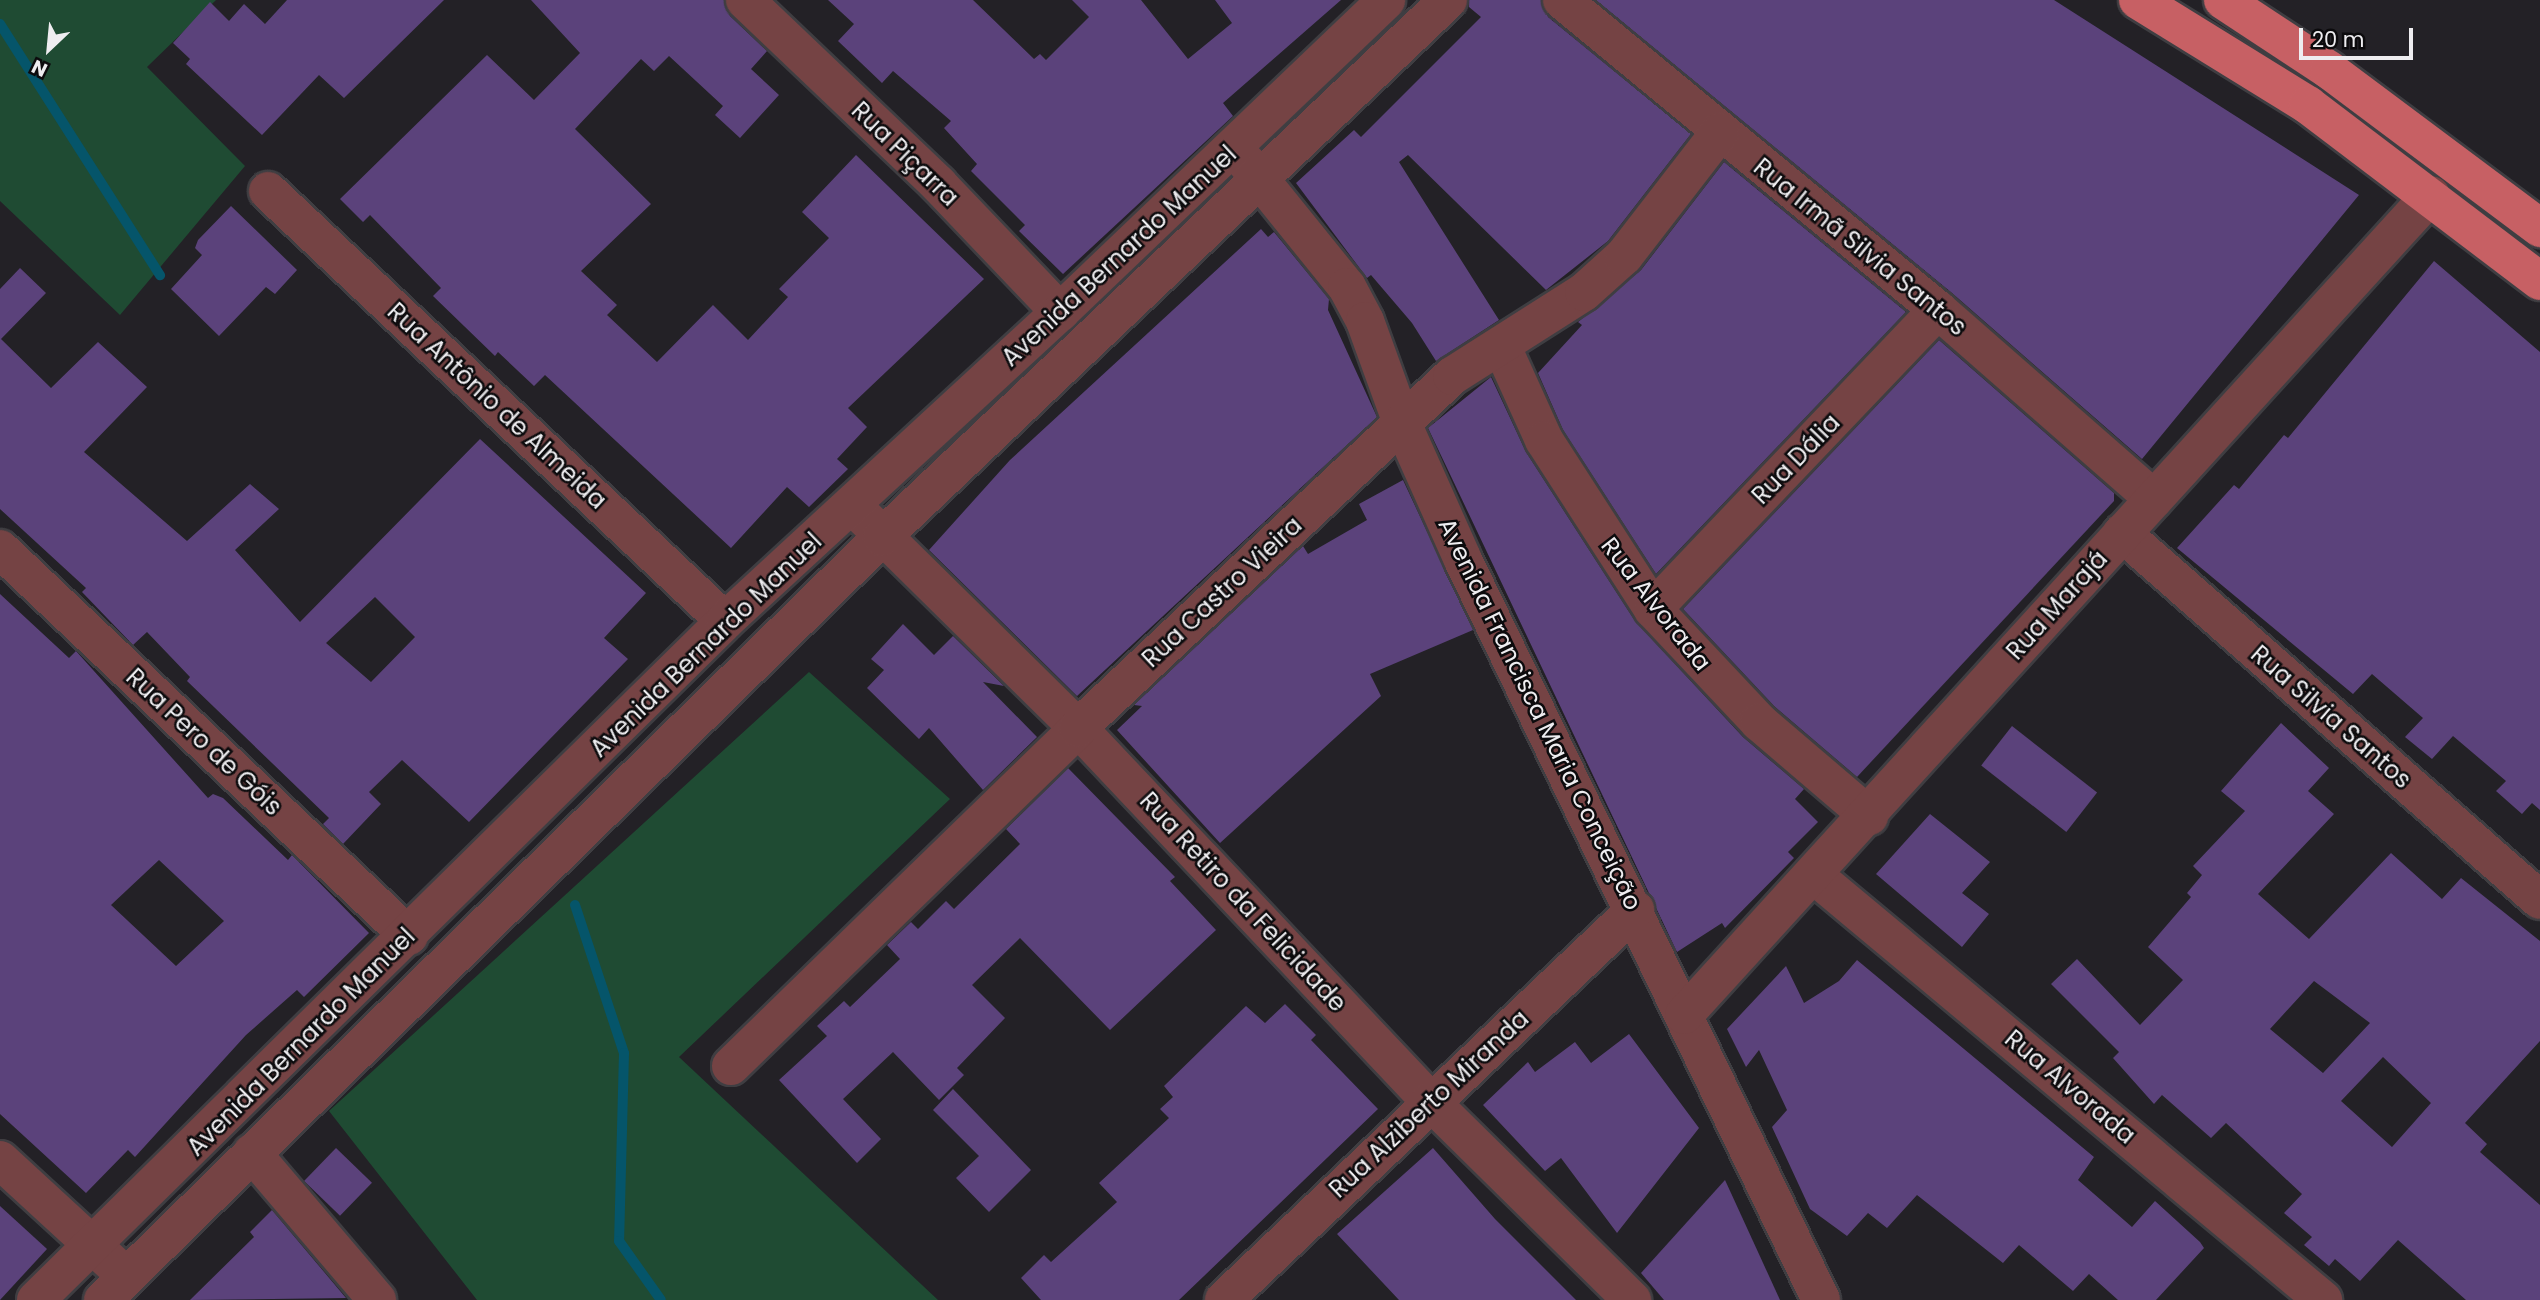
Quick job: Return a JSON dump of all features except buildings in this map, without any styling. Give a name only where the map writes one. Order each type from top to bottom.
[{"type":"main road","points":[[2138,0],[2308,105],[2431,195],[2540,281]]},
{"type":"main road","points":[[2223,0],[2329,69],[2540,228]]},
{"type":"street","name":"Rua Piçarra","points":[[745,0],[938,184],[1060,312]]},
{"type":"street","name":"Avenida Bernardo Manuel","points":[[37,1300],[409,936],[725,621],[1060,312],[1386,0]]},
{"type":"street","name":"Avenida Bernardo Manuel","points":[[115,1288],[882,537],[1261,182],[1448,0]]},
{"type":"street","name":"Rua Irmã Silvia Santos","points":[[1562,0],[1938,310],[2154,499]]},
{"type":"street","name":"Rua Castro Vieira","points":[[731,1066],[1078,727],[1452,376],[1503,347],[1584,292],[1624,256],[1720,132]]},
{"type":"street","name":"Avenida Francisca Maria Conceição","points":[[1234,146],[1347,287],[1365,321],[1402,423],[1821,1300]]},
{"type":"street","name":"Rua Antônio de Almeida","points":[[268,191],[725,621]]},
{"type":"street","name":"Rua Marajá","points":[[1684,1015],[1815,876],[2122,533],[2431,195]]},
{"type":"street","name":"Rua Dália","points":[[1653,608],[1938,310]]},
{"type":"street","name":"Rua Alvorada","points":[[1503,347],[1544,440],[1653,608],[1759,722],[1869,816]]},
{"type":"street","name":"Rua Retiro da Felicidade","points":[[853,505],[882,537],[1078,727],[1430,1101],[1632,1300]]},
{"type":"street","name":"Rua Silvia Santos","points":[[2122,533],[2540,900]]},
{"type":"street","name":"Rua Pero de Góis","points":[[0,549],[409,936]]},
{"type":"street","name":"Rua Alvorada","points":[[1815,876],[2323,1300]]},
{"type":"street","name":"Rua Alziberto Miranda","points":[[1224,1300],[1430,1101],[1635,911]]},
{"type":"street","points":[[252,1153],[377,1300]]},
{"type":"street","points":[[0,1160],[93,1247],[115,1288]]},
{"type":"green space","points":[[0,0],[216,0],[147,67],[245,166],[120,315],[0,201]]},
{"type":"green space","points":[[809,672],[950,799],[679,1057],[938,1300],[477,1300],[329,1111]]},
{"type":"waterway","points":[[0,24],[160,275]]},
{"type":"waterway","points":[[575,905],[624,1053],[619,1241],[661,1300]]}]
